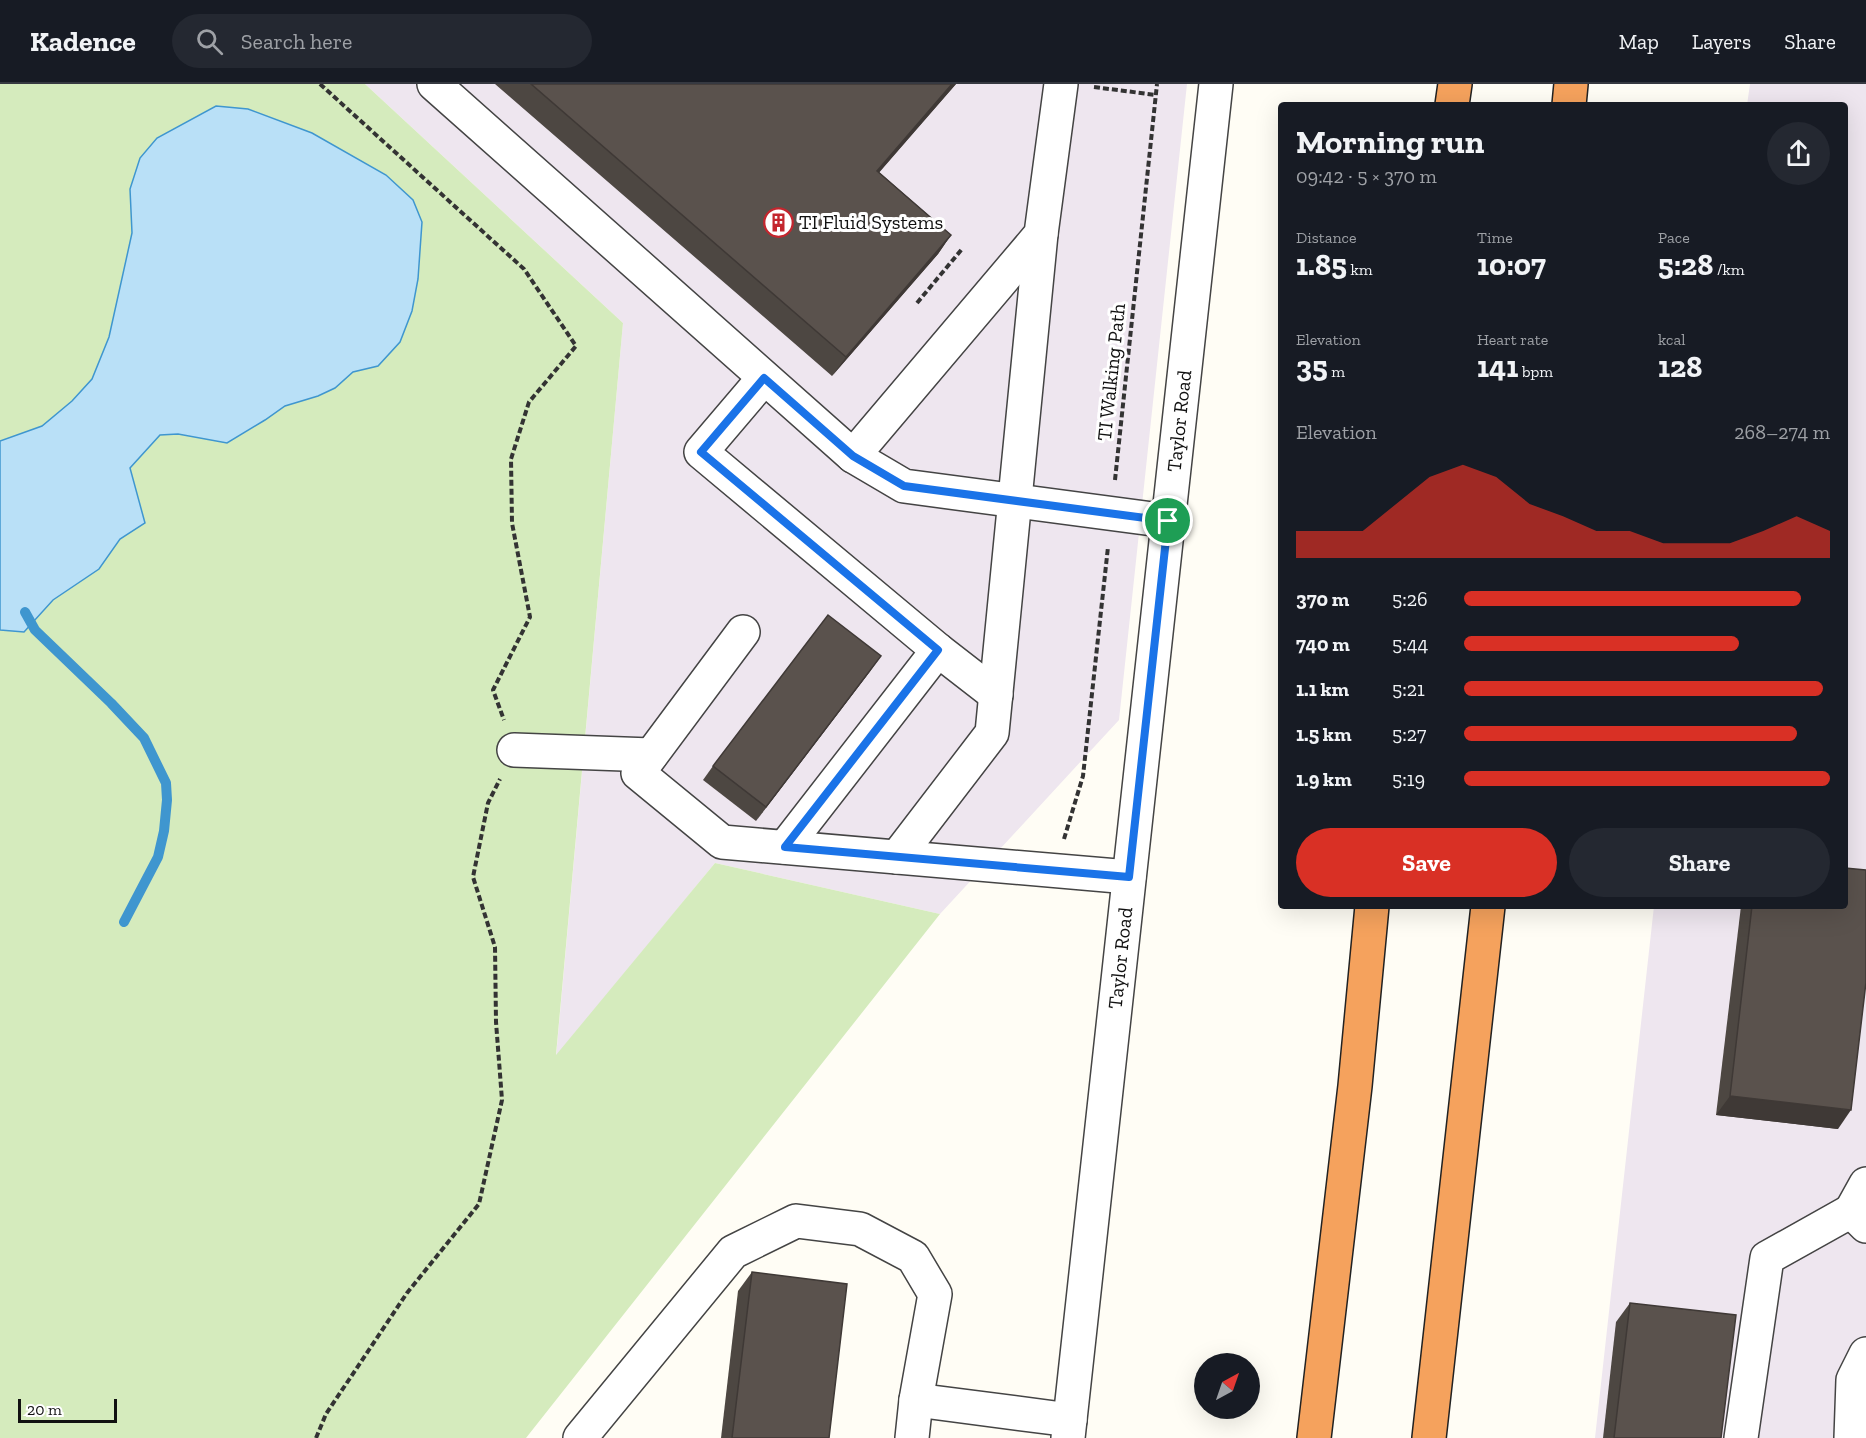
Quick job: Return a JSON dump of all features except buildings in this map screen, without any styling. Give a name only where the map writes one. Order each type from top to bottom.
[{"type":"highway","points":[[1452,102],[1455,84]]},
{"type":"highway","points":[[1569,102],[1571,84]]},
{"type":"highway","points":[[1314,1438],[1355,1086],[1372,909]]},
{"type":"highway","points":[[1429,1438],[1488,909]]},
{"type":"street","points":[[434,84],[853,456],[904,486],[1168,521]]},
{"type":"street","name":"Taylor Road","points":[[1069,1429],[1216,84]]},
{"type":"street","points":[[897,857],[992,733],[1041,234],[1075,85]]},
{"type":"street","points":[[853,456],[1041,234]]},
{"type":"street","points":[[764,378],[701,452],[938,650],[996,695]]},
{"type":"street","points":[[743,632],[638,773],[722,842],[1129,877]]},
{"type":"street","points":[[785,847],[938,650]]},
{"type":"street","points":[[514,750],[651,755]]},
{"type":"street","points":[[1741,1438],[1767,1258],[1861,1207]]},
{"type":"street","points":[[580,1438],[733,1252],[796,1221],[860,1229],[913,1257],[935,1294],[916,1401],[912,1438]]},
{"type":"street","points":[[1851,1438],[1853,1380],[1866,1354]]},
{"type":"street","points":[[916,1401],[1069,1429]]},
{"type":"path","points":[[316,1438],[326,1414],[407,1293],[479,1204],[502,1100],[496,1022],[495,947],[473,876],[488,803],[514,750],[493,690],[530,617],[512,523],[511,459],[529,402],[576,346],[524,269],[320,84]]},
{"type":"path","name":"TI Walking Path","points":[[1083,776],[1157,84]]},
{"type":"path","points":[[1075,85],[1156,95]]},
{"type":"path","points":[[917,303],[962,249]]},
{"type":"shaded area","points":[[365,84],[1187,84],[1119,720],[940,914],[715,863],[556,1057],[623,323]]},
{"type":"shaded area","points":[[1750,84],[1866,84],[1866,1438],[1595,1438],[1654,909],[1848,909],[1848,102],[1747,102]]},
{"type":"green space","points":[[0,84],[365,84],[623,323],[556,1055],[715,863],[940,914],[526,1438],[0,1438]]},
{"type":"water","points":[[216,106],[248,109],[312,133],[386,175],[413,200],[422,222],[418,279],[412,311],[400,342],[378,366],[353,372],[335,388],[285,406],[227,443],[178,434],[160,435],[130,468],[145,523],[120,539],[99,569],[53,600],[24,632],[0,630],[0,441],[42,426],[72,401],[92,379],[109,337],[132,233],[130,189],[140,158],[157,138]]},
{"type":"waterway","points":[[25,612],[35,630],[144,738],[166,783],[164,831],[158,857],[124,922]]},
{"type":"place","name":"TI Fluid Systems","points":[[778,222]]},
{"type":"route","points":[[764,378],[853,456],[904,486],[1168,521],[1129,877],[785,847],[938,650],[701,452],[764,378]]}]
